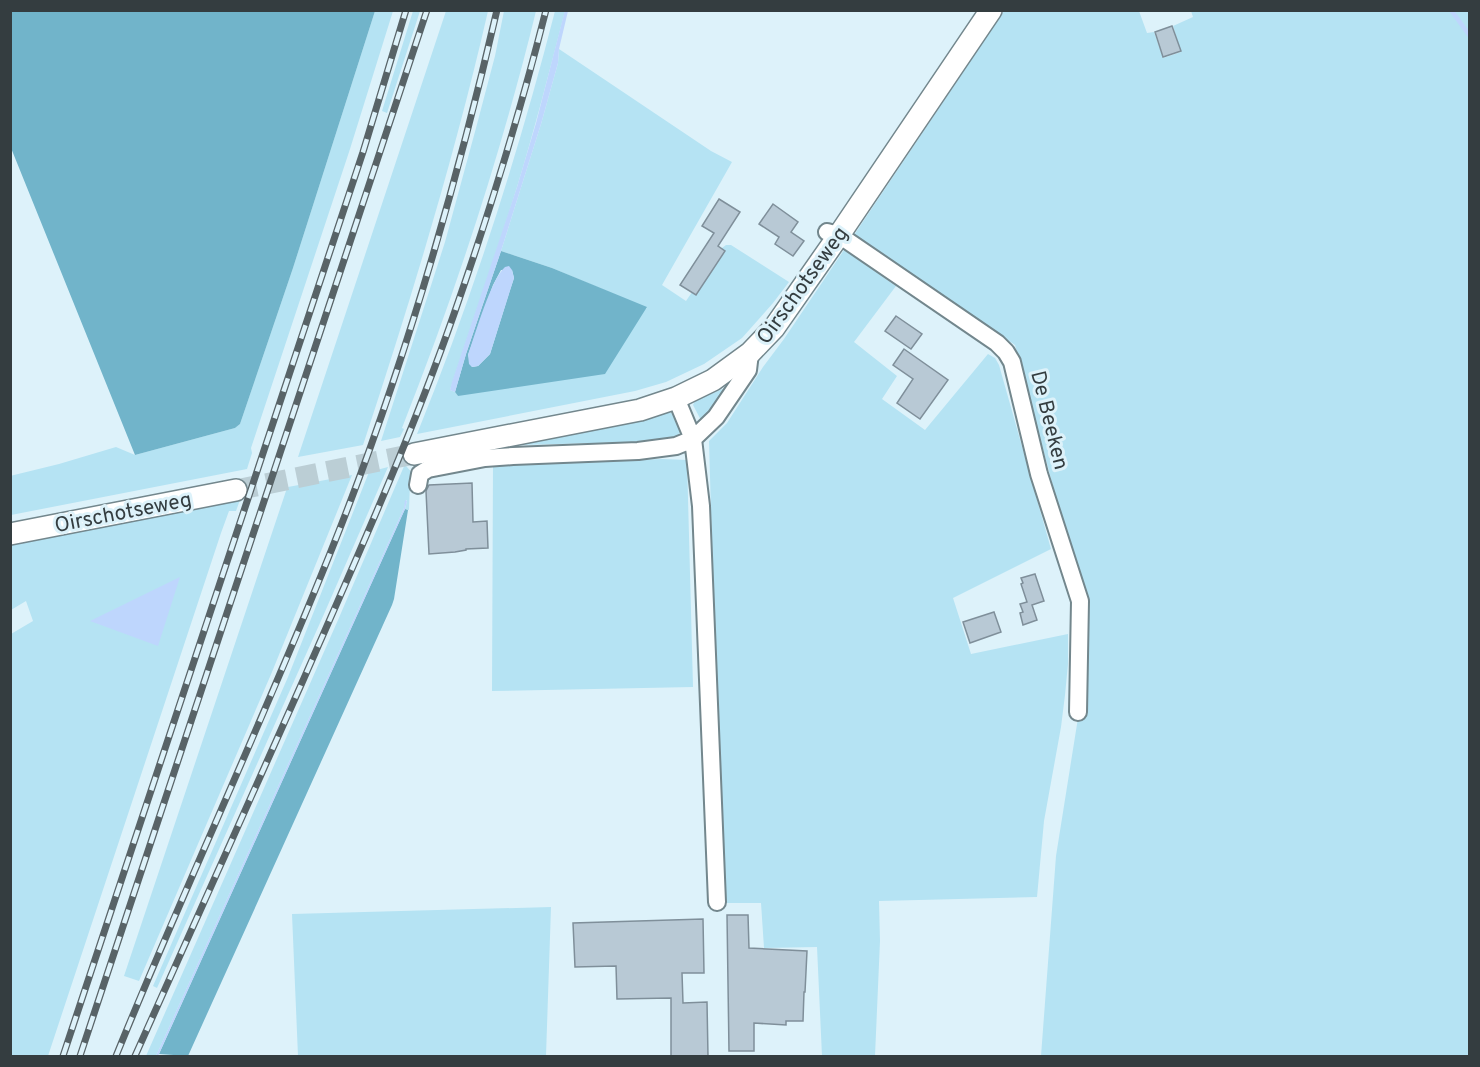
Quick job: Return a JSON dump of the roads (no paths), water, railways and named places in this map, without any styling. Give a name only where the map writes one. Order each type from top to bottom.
[{"type":"street","name":"Oirschotseweg","points":[[414,454],[640,410],[676,398],[713,380],[750,353],[774,328],[833,233],[991,10]]},
{"type":"street","name":"De Beeken","points":[[833,233],[997,343],[1012,362],[1039,474],[1080,601],[1078,712]]},
{"type":"street","points":[[418,485],[418,478],[423,471],[468,461],[513,456],[651,450],[676,446],[693,439],[716,417],[748,370],[750,353]]},
{"type":"street","points":[[676,398],[693,439],[701,506],[717,902]]},
{"type":"street","name":"Oirschotseweg","points":[[10,534],[236,490]]},
{"type":"waterway","points":[[1451,10],[1470,36]]},
{"type":"tunnel","points":[[236,490],[414,454]]},
{"type":"railway","points":[[63,1056],[363,152],[406,10]]},
{"type":"railway","points":[[80,1056],[427,10]]},
{"type":"railway","points":[[116,1056],[303,619],[355,490],[424,287],[463,149],[497,10]]},
{"type":"railway","points":[[135,1056],[342,593],[419,408],[492,201],[546,10]]}]
